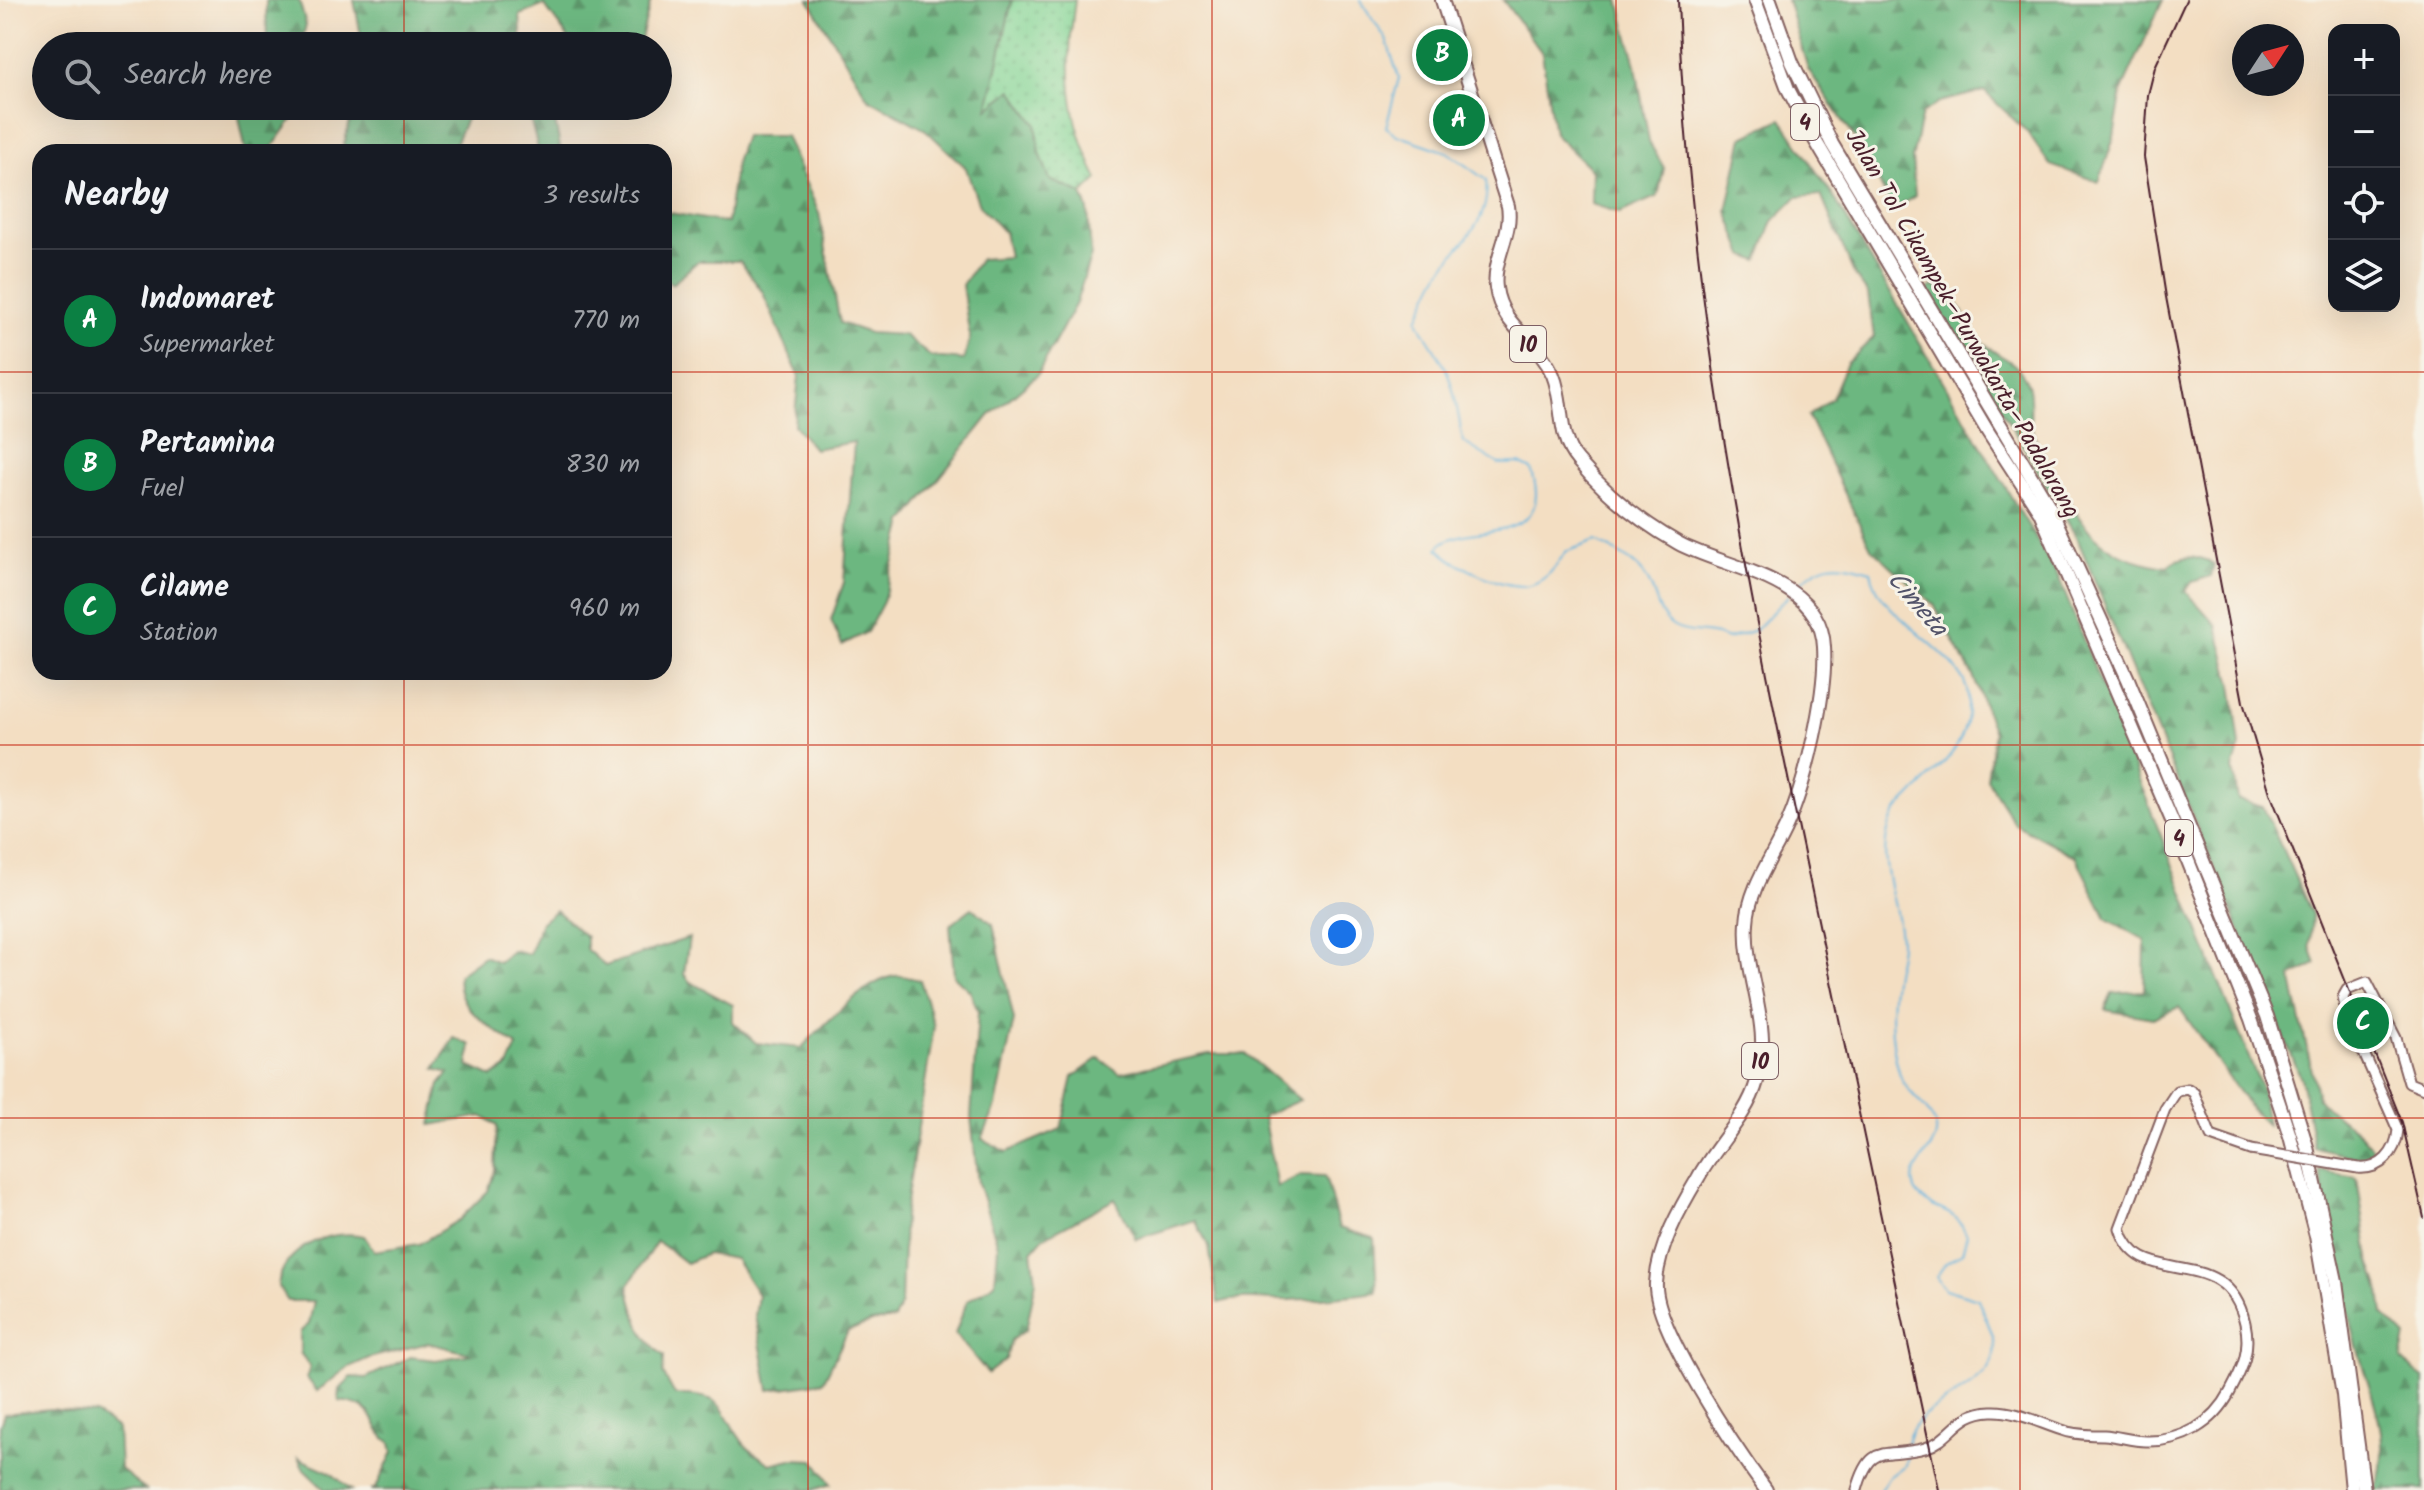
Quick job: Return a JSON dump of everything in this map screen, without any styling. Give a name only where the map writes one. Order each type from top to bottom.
[{"type":"highway","name":"10","points":[[1442,0],[1467,85],[1507,197],[1509,225],[1495,275],[1497,297],[1510,323],[1540,354],[1553,375],[1563,435],[1570,452],[1623,505],[1675,541],[1776,582],[1799,599],[1822,631],[1825,658],[1801,784],[1748,908],[1747,933],[1761,1021],[1759,1077],[1753,1095],[1708,1159],[1683,1206],[1656,1280],[1667,1324],[1699,1388],[1766,1490]]},
{"type":"highway","name":"Jalan Tol Cikampek–Purwakarta–Padalarang","points":[[1755,0],[1788,89],[1812,135],[1988,432],[2040,512],[2173,823],[2251,1019],[2290,1136],[2316,1236],[2343,1395],[2352,1490]]},
{"type":"highway","name":"Jalan Tol Cikampek–Purwakarta–Padalarang","points":[[1770,0],[1792,62],[1832,144],[2049,506],[2128,679],[2267,1016],[2305,1136],[2336,1281],[2364,1490]]},
{"type":"street","points":[[1857,1490],[1865,1465],[1872,1457],[1890,1450],[1929,1447],[1967,1415],[1982,1411],[2000,1411],[2070,1432],[2146,1441],[2180,1435],[2206,1424],[2228,1397],[2245,1361],[2248,1348],[2244,1318],[2222,1281],[2205,1272],[2170,1268],[2143,1256],[2129,1245],[2120,1228],[2165,1109],[2177,1091],[2188,1089],[2194,1093],[2211,1136],[2251,1150],[2358,1168],[2374,1167],[2391,1153],[2398,1130],[2346,1013],[2343,997],[2347,990],[2367,982],[2396,1038],[2409,1083],[2424,1089]]},
{"type":"green space","points":[[266,0],[299,0],[306,25],[304,32],[267,32]]},
{"type":"green space","points":[[354,0],[651,0],[643,32],[564,32],[544,5],[520,15],[521,32],[360,32]]},
{"type":"green space","points":[[809,0],[1012,0],[988,109],[1012,90],[1036,124],[1040,153],[1050,180],[1082,194],[1088,210],[1091,255],[1076,303],[1037,375],[989,416],[904,522],[883,602],[867,632],[842,645],[831,620],[844,582],[854,442],[814,449],[794,425],[799,376],[763,293],[740,261],[698,261],[672,284],[672,213],[727,223],[736,159],[744,136],[785,136],[819,213],[840,323],[869,333],[904,335],[931,357],[964,360],[970,338],[962,285],[980,259],[1009,257],[1004,232],[979,205],[966,168],[926,130],[868,98]]},
{"type":"green space","points":[[1012,0],[1075,0],[1070,48],[1071,92],[1080,135],[1098,179],[1082,194],[1050,180],[1040,153],[1036,124],[987,110]]},
{"type":"green space","points":[[1503,0],[1619,0],[1635,61],[1649,142],[1664,168],[1658,196],[1620,213],[1591,204],[1592,170],[1554,134],[1542,53]]},
{"type":"green space","points":[[1787,0],[2163,0],[2122,90],[2114,137],[2099,182],[2050,165],[2027,132],[1984,91],[1943,101],[1922,113],[1912,159],[1915,196],[1893,210],[1864,152],[1808,69]]},
{"type":"green space","points":[[1781,119],[1835,199],[2058,576],[2261,1088],[2267,1125],[2251,1109],[2179,1007],[2153,1018],[2105,1010],[2112,993],[2144,991],[2145,940],[2106,918],[2076,857],[2015,824],[1987,779],[1994,733],[1974,678],[1934,605],[1871,548],[1808,416],[1832,398],[1847,363],[1874,337],[1868,294],[1855,276],[1821,195],[1797,197],[1773,221],[1758,261],[1744,255],[1727,211],[1743,137]]},
{"type":"green space","points":[[240,120],[292,120],[275,144],[244,144]]},
{"type":"green space","points":[[350,120],[466,120],[455,144],[344,144]]},
{"type":"green space","points":[[528,120],[561,120],[555,121],[559,144],[537,144]]},
{"type":"green space","points":[[1932,286],[1950,296],[1988,348],[2021,371],[2029,389],[2031,426],[2035,437],[2073,508],[2095,536],[2124,556],[2143,562],[2167,567],[2190,557],[2214,564],[2211,576],[2192,582],[2186,591],[2217,626],[2232,684],[2240,746],[2233,769],[2238,800],[2263,807],[2312,914],[2310,946],[2316,964],[2291,977],[2318,1098],[2369,1144],[2374,1154],[2368,1160],[2314,1148],[2301,1078],[2077,538],[1926,291]]},
{"type":"green space","points":[[972,908],[993,924],[1014,1020],[996,1106],[982,1139],[1007,1152],[1061,1129],[1073,1077],[1099,1058],[1120,1073],[1209,1054],[1246,1054],[1300,1100],[1263,1116],[1277,1187],[1301,1175],[1325,1176],[1339,1228],[1374,1238],[1377,1292],[1298,1300],[1236,1299],[1218,1303],[1209,1247],[1195,1220],[1136,1239],[1115,1199],[1044,1237],[1032,1251],[1036,1280],[1026,1330],[1011,1340],[1006,1359],[988,1373],[955,1334],[967,1301],[995,1283],[998,1246],[978,1183],[971,1117],[978,1012],[970,991],[954,976],[950,925]]},
{"type":"green space","points":[[556,910],[586,937],[586,949],[605,966],[689,938],[684,974],[690,982],[733,1005],[733,1022],[756,1043],[801,1048],[870,986],[898,976],[920,980],[934,1026],[904,1216],[901,1304],[894,1319],[872,1322],[848,1331],[823,1382],[769,1390],[755,1316],[758,1295],[735,1259],[707,1254],[686,1263],[657,1241],[628,1286],[644,1334],[664,1356],[663,1373],[675,1395],[705,1397],[713,1401],[720,1406],[745,1445],[757,1455],[770,1464],[791,1459],[814,1460],[831,1484],[813,1490],[371,1490],[376,1488],[393,1452],[391,1443],[362,1407],[339,1401],[340,1389],[351,1377],[366,1378],[410,1357],[436,1360],[472,1354],[428,1343],[369,1358],[347,1368],[317,1391],[307,1378],[310,1366],[300,1353],[300,1332],[309,1324],[314,1301],[288,1301],[278,1287],[281,1273],[298,1252],[323,1238],[337,1235],[364,1236],[374,1251],[419,1244],[460,1219],[488,1191],[495,1170],[497,1126],[482,1116],[431,1125],[440,1084],[449,1073],[435,1069],[454,1038],[471,1045],[468,1066],[492,1077],[508,1067],[517,1046],[468,1007],[459,986],[459,974],[484,956],[498,962],[513,950],[529,954],[541,922]]},
{"type":"green space","points":[[2319,1171],[2357,1177],[2369,1258],[2380,1291],[2383,1314],[2406,1337],[2401,1360],[2424,1378],[2424,1490],[2376,1490],[2382,1451],[2378,1417],[2352,1324]]},
{"type":"green space","points":[[50,1409],[95,1414],[118,1429],[120,1469],[146,1490],[0,1490],[0,1426],[4,1414]]},
{"type":"green space","points":[[298,1458],[330,1472],[351,1490],[325,1490],[304,1470]]},
{"type":"waterway","name":"Cimeta","points":[[1360,0],[1386,39],[1399,78],[1386,127],[1397,135],[1447,152],[1486,180],[1484,209],[1479,220],[1440,273],[1418,319],[1448,374],[1463,442],[1499,464],[1519,463],[1531,469],[1536,495],[1531,512],[1519,523],[1464,535],[1448,540],[1438,548],[1455,562],[1481,575],[1520,586],[1536,583],[1546,576],[1565,552],[1596,541],[1627,559],[1643,573],[1663,616],[1674,627],[1728,639],[1755,630],[1788,596]]},
{"type":"waterway","name":"Cimeta","points":[[1795,588],[1821,567],[1838,564],[1871,571],[1877,589],[1888,605],[1952,664],[1963,680],[1968,696],[1968,713],[1959,741],[1943,763],[1897,810],[1887,835],[1886,866],[1900,943],[1892,991],[1891,1027],[1900,1075],[1935,1124],[1934,1141],[1915,1172],[1915,1189],[1929,1204],[1958,1220],[1967,1235],[1962,1253],[1946,1263],[1936,1277],[1945,1289],[1978,1299],[1994,1341],[1993,1359],[1985,1373],[1971,1385],[1922,1418],[1911,1431],[1907,1448]]},
{"type":"waterway","name":"Cimeta","points":[[1880,1490],[1889,1477],[1905,1465],[1907,1454]]},
{"type":"railway","points":[[1678,0],[1693,210],[1721,420],[1739,524],[1851,1081],[1939,1490]]},
{"type":"railway","points":[[2186,0],[2155,67],[2148,95],[2144,157],[2166,297],[2243,702],[2270,793],[2402,1122],[2424,1218]]},
{"type":"place","name":"Pertamina","points":[[1442,55]]},
{"type":"place","name":"Indomaret","points":[[1459,120]]},
{"type":"place","name":"Cilame","points":[[2363,1023]]}]
